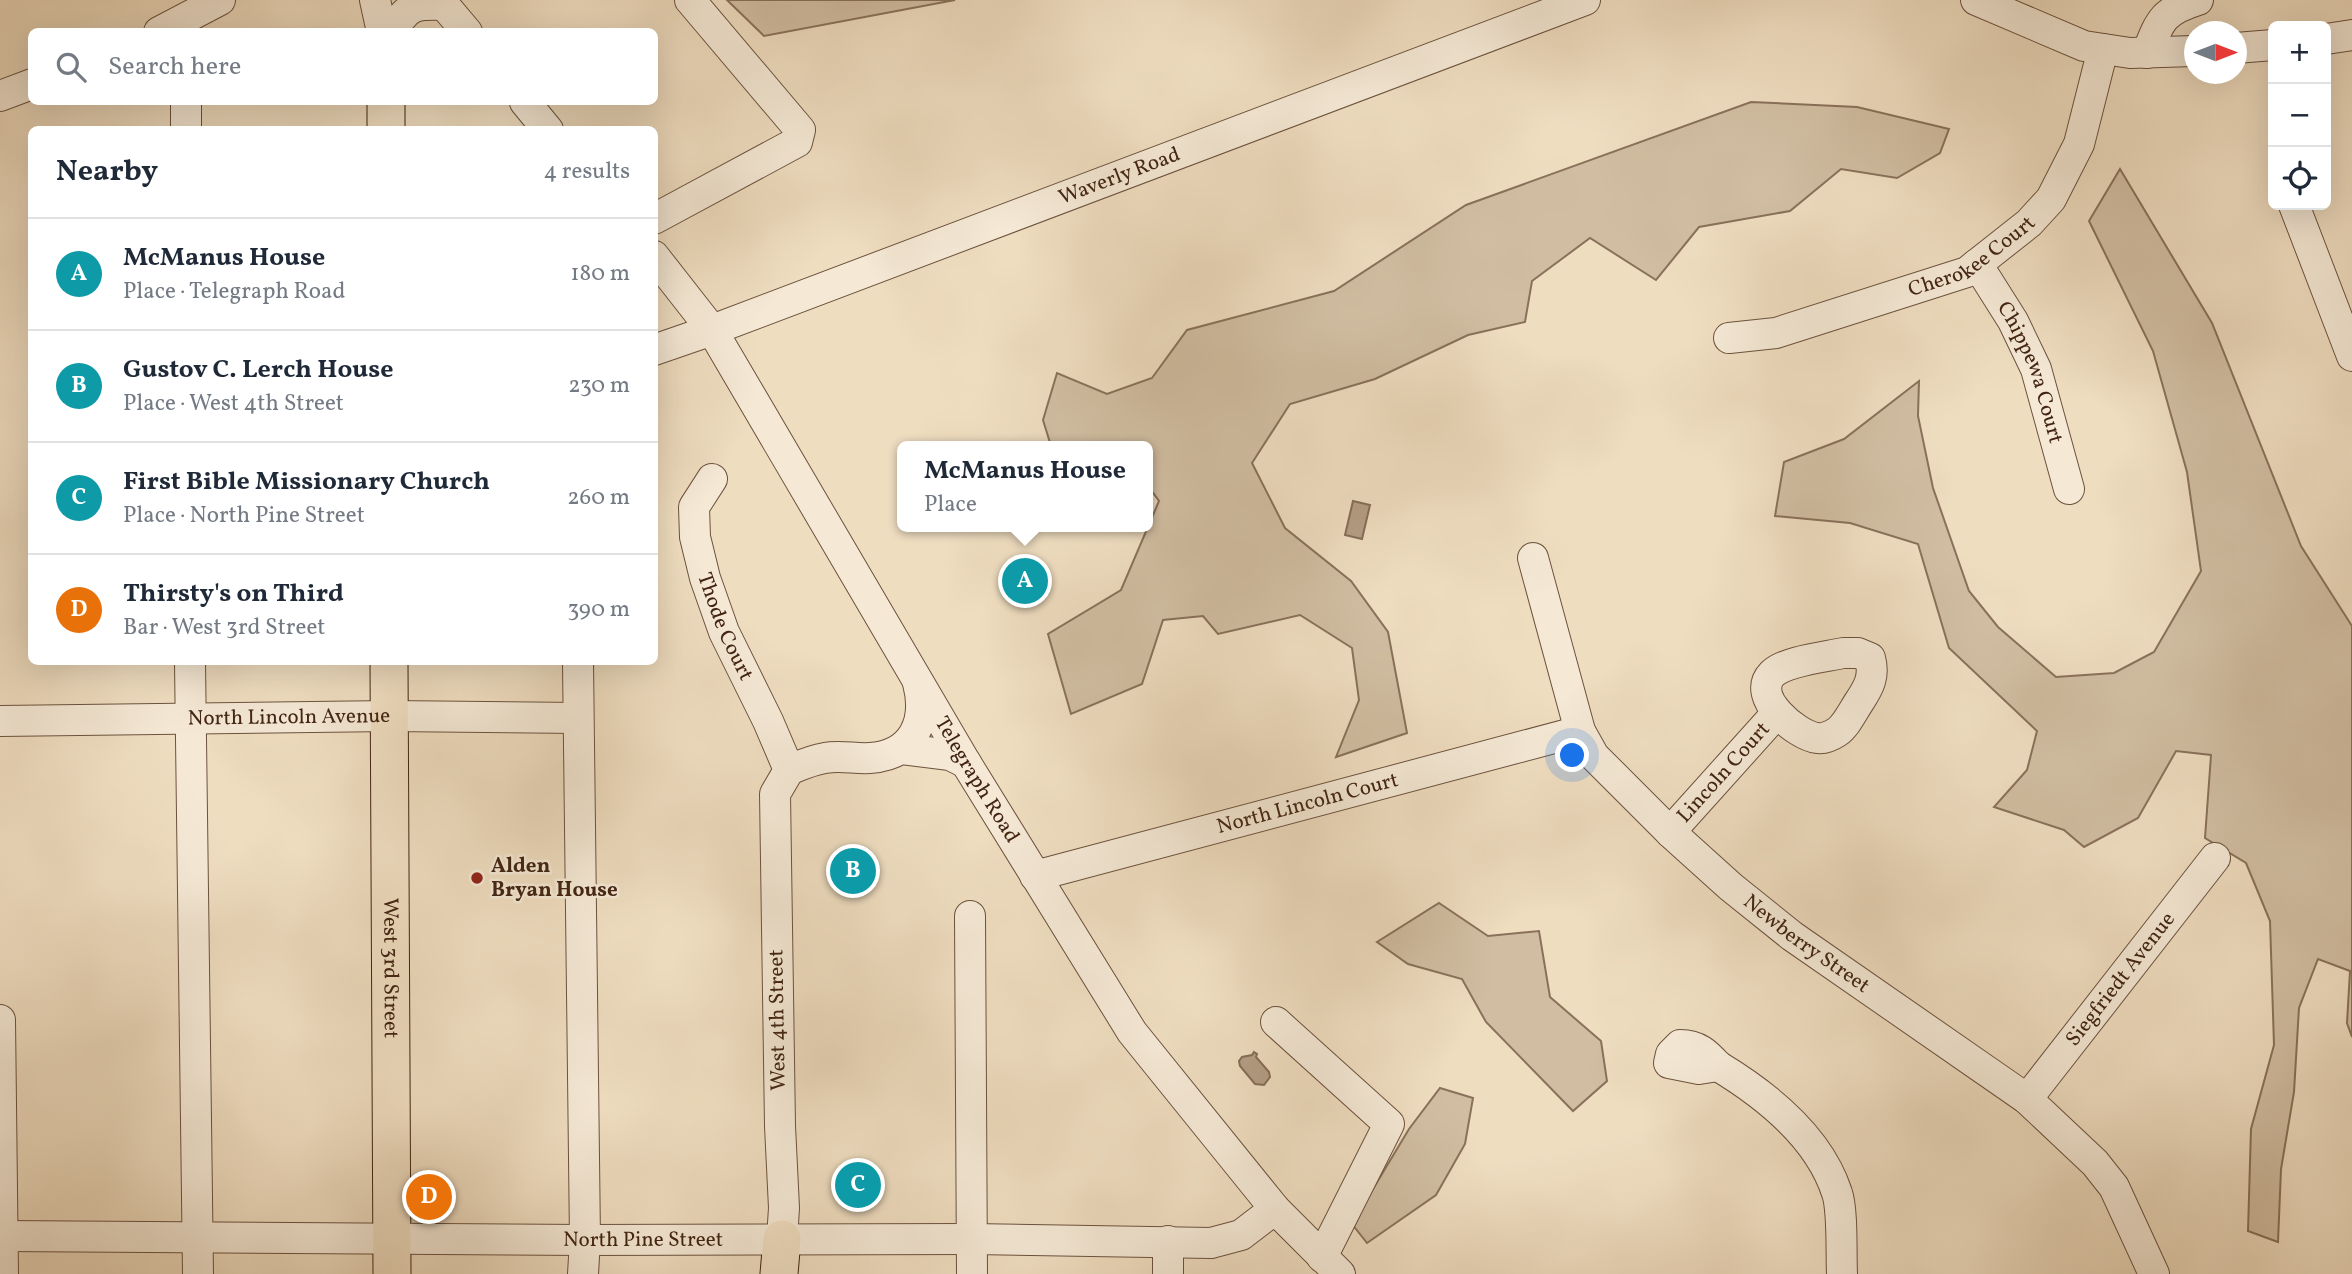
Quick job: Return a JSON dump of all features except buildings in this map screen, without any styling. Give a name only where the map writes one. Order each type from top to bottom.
[{"type":"main road","points":[[386,105],[386,126]]},
{"type":"main road","name":"West 3rd Street","points":[[389,665],[392,1256]]},
{"type":"street","points":[[177,28],[220,0]]},
{"type":"street","points":[[375,0],[381,28]]},
{"type":"street","points":[[658,217],[797,142],[800,130],[690,0]]},
{"type":"street","name":"Waverly Road","points":[[658,349],[1585,0]]},
{"type":"street","points":[[1976,0],[2084,46],[2130,53],[2184,51]]},
{"type":"street","points":[[2147,53],[2157,27],[2173,8],[2198,0]]},
{"type":"street","points":[[395,28],[411,7],[442,3],[464,28]]},
{"type":"street","points":[[2331,37],[2352,35]]},
{"type":"street","points":[[2247,47],[2268,45]]},
{"type":"street","name":"Cherokee Court","points":[[1729,338],[1776,333],[1966,272],[1977,264],[2029,222],[2051,199],[2079,144],[2103,49]]},
{"type":"street","points":[[0,96],[28,86]]},
{"type":"street","points":[[186,105],[186,126]]},
{"type":"street","points":[[527,105],[545,126]]},
{"type":"street","points":[[2296,210],[2352,356]]},
{"type":"street","name":"Telegraph Road","points":[[658,261],[712,330],[916,680],[1132,1032],[1275,1209],[1331,1265]]},
{"type":"street","name":"Chippewa Court","points":[[1977,264],[2013,321],[2036,369],[2069,489]]},
{"type":"street","name":"Thode Court","points":[[712,480],[694,507],[695,537],[705,578],[724,632],[768,720],[789,770]]},
{"type":"street","name":"Newberry Street","points":[[1534,558],[1580,731],[1594,756],[1670,832],[1731,887],[1792,936],[2027,1099],[2095,1163],[2114,1187],[2154,1274]]},
{"type":"street","points":[[190,665],[198,1274]]},
{"type":"street","points":[[578,665],[585,1240],[583,1274]]},
{"type":"street","points":[[902,749],[915,731],[920,715],[922,698],[916,680]]},
{"type":"street","name":"Lincoln Court","points":[[1670,832],[1777,713]]},
{"type":"street","name":"North Lincoln Avenue","points":[[0,721],[390,716],[578,718]]},
{"type":"street","name":"North Lincoln Court","points":[[1034,876],[1580,731]]},
{"type":"street","points":[[789,770],[827,757],[872,758],[902,749],[950,755],[966,763]]},
{"type":"street","name":"West 4th Street","points":[[780,1257],[784,1208],[780,1126],[775,794],[789,770]]},
{"type":"street","name":"Siegfriedt Avenue","points":[[2027,1099],[2215,858]]},
{"type":"street","points":[[970,916],[972,1274]]},
{"type":"street","points":[[0,1020],[3,1274]]},
{"type":"street","points":[[1276,1022],[1389,1124],[1331,1265]]},
{"type":"street","points":[[1718,1066],[1749,1085],[1786,1118],[1823,1162],[1838,1195],[1842,1274]]},
{"type":"street","name":"North Pine Street","points":[[3,1236],[199,1237],[392,1256],[585,1240],[780,1257],[972,1239],[1211,1243],[1241,1236],[1275,1209]]},
{"type":"street","points":[[1168,1241],[1168,1274]]},
{"type":"shaded area","points":[[727,0],[955,0],[764,36]]},
{"type":"shaded area","points":[[1751,102],[1857,107],[1949,129],[1940,153],[1897,178],[1841,169],[1790,211],[1699,227],[1656,280],[1590,238],[1532,281],[1525,322],[1468,335],[1375,379],[1290,404],[1252,463],[1285,528],[1351,581],[1388,632],[1407,733],[1336,757],[1359,700],[1352,648],[1300,615],[1218,634],[1203,616],[1163,620],[1142,684],[1071,714],[1048,634],[1121,590],[1146,532],[1153,532],[1153,515],[1159,501],[1153,493],[1153,441],[1049,441],[1043,420],[1057,373],[1107,394],[1152,378],[1187,330],[1334,291],[1466,205]]},
{"type":"shaded area","points":[[2120,169],[2212,323],[2301,546],[2352,626],[2352,1037],[2347,1023],[2350,971],[2318,959],[2299,1008],[2294,1092],[2281,1169],[2278,1242],[2248,1231],[2251,1129],[2274,1045],[2270,921],[2246,863],[2205,838],[2211,755],[2176,751],[2138,818],[2084,847],[2064,830],[1994,807],[2027,770],[2037,731],[1949,648],[1918,544],[1850,523],[1775,516],[1784,462],[1844,439],[1919,381],[1918,416],[1933,488],[1969,591],[1998,627],[2056,677],[2114,673],[2154,652],[2201,571],[2187,472],[2153,351],[2089,221]]},
{"type":"shaded area","points":[[1353,501],[1370,505],[1362,539],[1345,535]]},
{"type":"shaded area","points":[[1439,903],[1488,936],[1539,931],[1550,997],[1601,1041],[1607,1081],[1573,1111],[1486,1022],[1462,979],[1408,964],[1377,942]]},
{"type":"shaded area","points":[[1254,1052],[1269,1072],[1270,1077],[1264,1085],[1255,1084],[1240,1066],[1242,1057]]},
{"type":"shaded area","points":[[1440,1088],[1473,1098],[1465,1144],[1436,1195],[1367,1243],[1352,1224],[1409,1129]]},
{"type":"place","name":"McManus House","points":[[1025,581]]},
{"type":"place","name":"Gustov C. Lerch House","points":[[853,871]]},
{"type":"place","name":"Alden Bryan House","points":[[477,878]]},
{"type":"place","name":"First Bible Missionary Church","points":[[858,1185]]},
{"type":"place","name":"Thirsty's on Third","points":[[429,1197]]}]
